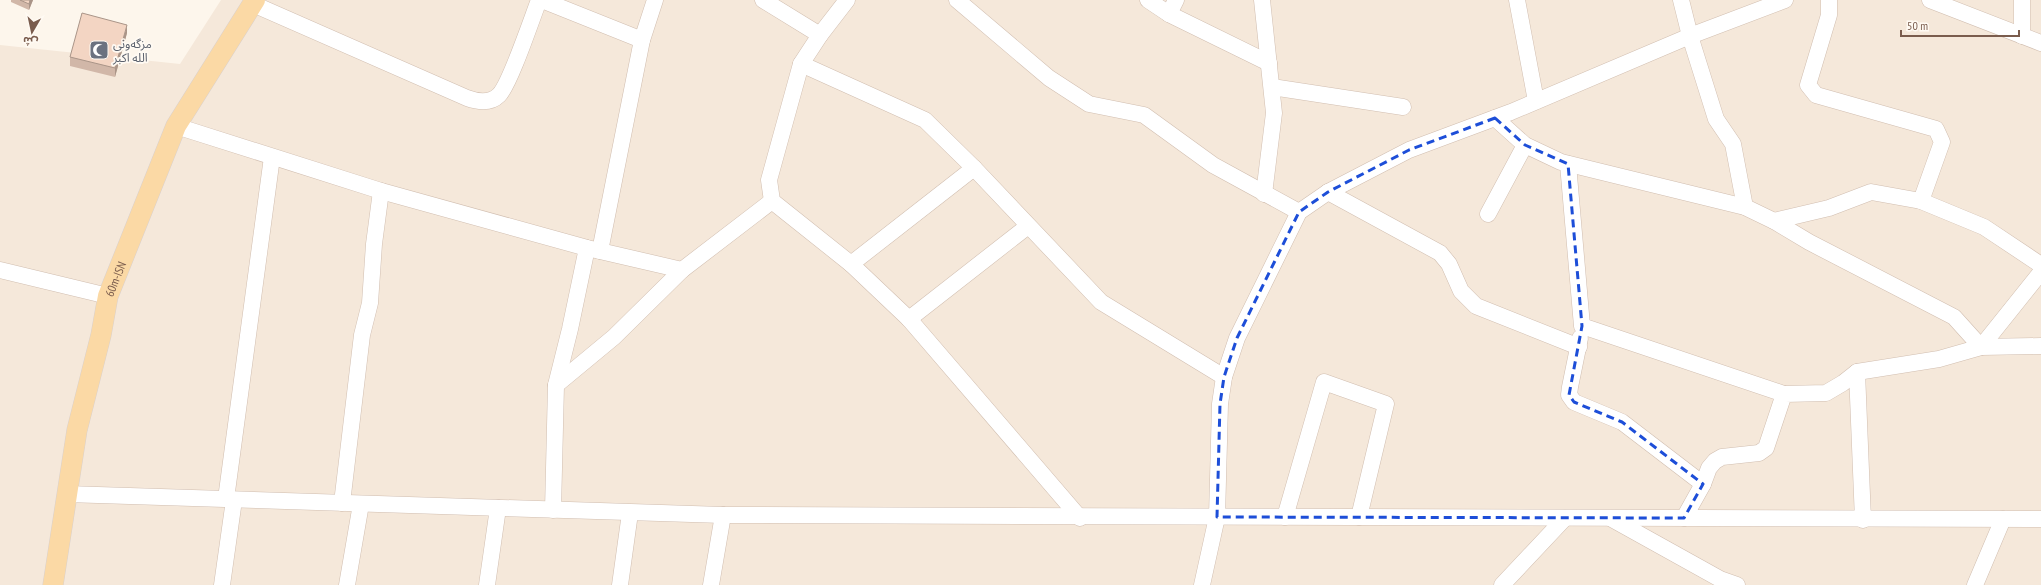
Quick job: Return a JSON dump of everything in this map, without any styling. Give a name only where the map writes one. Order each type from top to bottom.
[{"type":"main road","name":"60m-ISN","points":[[53,585],[77,430],[101,335],[108,296],[176,126],[254,2]]},
{"type":"street","points":[[254,2],[467,98],[483,102],[491,100],[504,89],[539,0]]},
{"type":"street","points":[[542,0],[642,40]]},
{"type":"street","points":[[553,510],[556,385],[570,329],[594,250],[642,40],[655,0]]},
{"type":"street","points":[[763,0],[820,35]]},
{"type":"street","points":[[847,0],[820,35],[801,64],[769,180],[772,201],[851,264],[909,319],[1080,518]]},
{"type":"street","points":[[957,0],[1048,78],[1089,104],[1144,115],[1214,165],[1299,212]]},
{"type":"street","points":[[1148,0],[1169,14],[1269,64]]},
{"type":"street","points":[[1169,14],[1176,0]]},
{"type":"street","points":[[1262,0],[1274,113],[1264,194]]},
{"type":"street","points":[[1517,0],[1536,101]]},
{"type":"street","points":[[1681,0],[1690,36],[1716,119],[1733,144],[1745,207]]},
{"type":"street","points":[[1202,585],[1217,517],[1220,404],[1224,377],[1238,338],[1299,212],[1328,192],[1409,150],[1495,118],[1690,36],[1784,0]]},
{"type":"street","points":[[1829,0],[1830,15],[1808,85],[1816,95],[1936,129],[1942,142],[1921,201]]},
{"type":"street","points":[[1930,0],[2041,43]]},
{"type":"street","points":[[2022,0],[2022,36]]},
{"type":"street","points":[[801,64],[925,120],[974,168],[1100,302],[1224,377]]},
{"type":"street","points":[[1272,87],[1403,107]]},
{"type":"street","points":[[1495,118],[1525,145],[1568,164],[1745,207],[1954,317],[1981,347]]},
{"type":"street","points":[[176,126],[381,191],[594,250],[682,270]]},
{"type":"street","points":[[1488,214],[1525,145]]},
{"type":"street","points":[[222,585],[230,500],[272,156]]},
{"type":"street","points":[[1568,164],[1582,326],[1569,395],[1574,402],[1622,422],[1703,484]]},
{"type":"street","points":[[851,264],[974,168]]},
{"type":"street","points":[[342,503],[362,335],[370,304],[374,244],[381,191]]},
{"type":"street","points":[[1328,192],[1440,253],[1449,264],[1461,291],[1476,306],[1579,347]]},
{"type":"street","points":[[1774,221],[1828,208],[1871,192],[1921,201],[1984,226],[2041,265]]},
{"type":"street","points":[[556,385],[614,337],[682,270],[772,201]]},
{"type":"street","points":[[909,319],[1028,226]]},
{"type":"street","points":[[0,270],[108,296]]},
{"type":"street","points":[[1981,347],[2041,272]]},
{"type":"street","points":[[1582,326],[1784,394],[1826,393],[1843,383],[1857,372],[1939,359],[1981,347],[2041,346]]},
{"type":"street","points":[[1857,372],[1863,520]]},
{"type":"street","points":[[1285,517],[1324,382],[1386,404],[1359,517]]},
{"type":"street","points":[[1684,518],[1703,484],[1708,468],[1722,457],[1759,453],[1766,448],[1784,394]]},
{"type":"street","points":[[66,494],[723,515],[1080,518],[1359,517],[1863,520],[2041,519]]},
{"type":"street","points":[[347,585],[361,504]]},
{"type":"street","points":[[487,585],[498,508]]},
{"type":"street","points":[[620,585],[630,512]]},
{"type":"street","points":[[711,585],[723,515]]},
{"type":"street","points":[[1506,584],[1565,518]]},
{"type":"street","points":[[1611,518],[1720,579],[1737,585]]},
{"type":"street","points":[[1975,585],[2003,519]]},
{"type":"highlighted area","points":[[1495,118],[1525,145],[1568,164],[1582,326],[1569,395],[1574,402],[1622,422],[1703,484],[1684,518],[1217,517],[1220,404],[1224,377],[1237,338],[1299,212],[1328,192],[1409,150]]},
{"type":"shaded area","points":[[221,0],[2041,0],[2041,585],[0,585],[0,45],[180,64]]},
{"type":"building","points":[[20,0],[30,0],[29,4]]},
{"type":"building","name":"مزگه‌ونی الله‌ اكبر","points":[[82,13],[127,25],[115,68],[70,57]]},
{"type":"place","name":"مزگه‌ونی الله‌ اكبر","points":[[99,50]]}]
